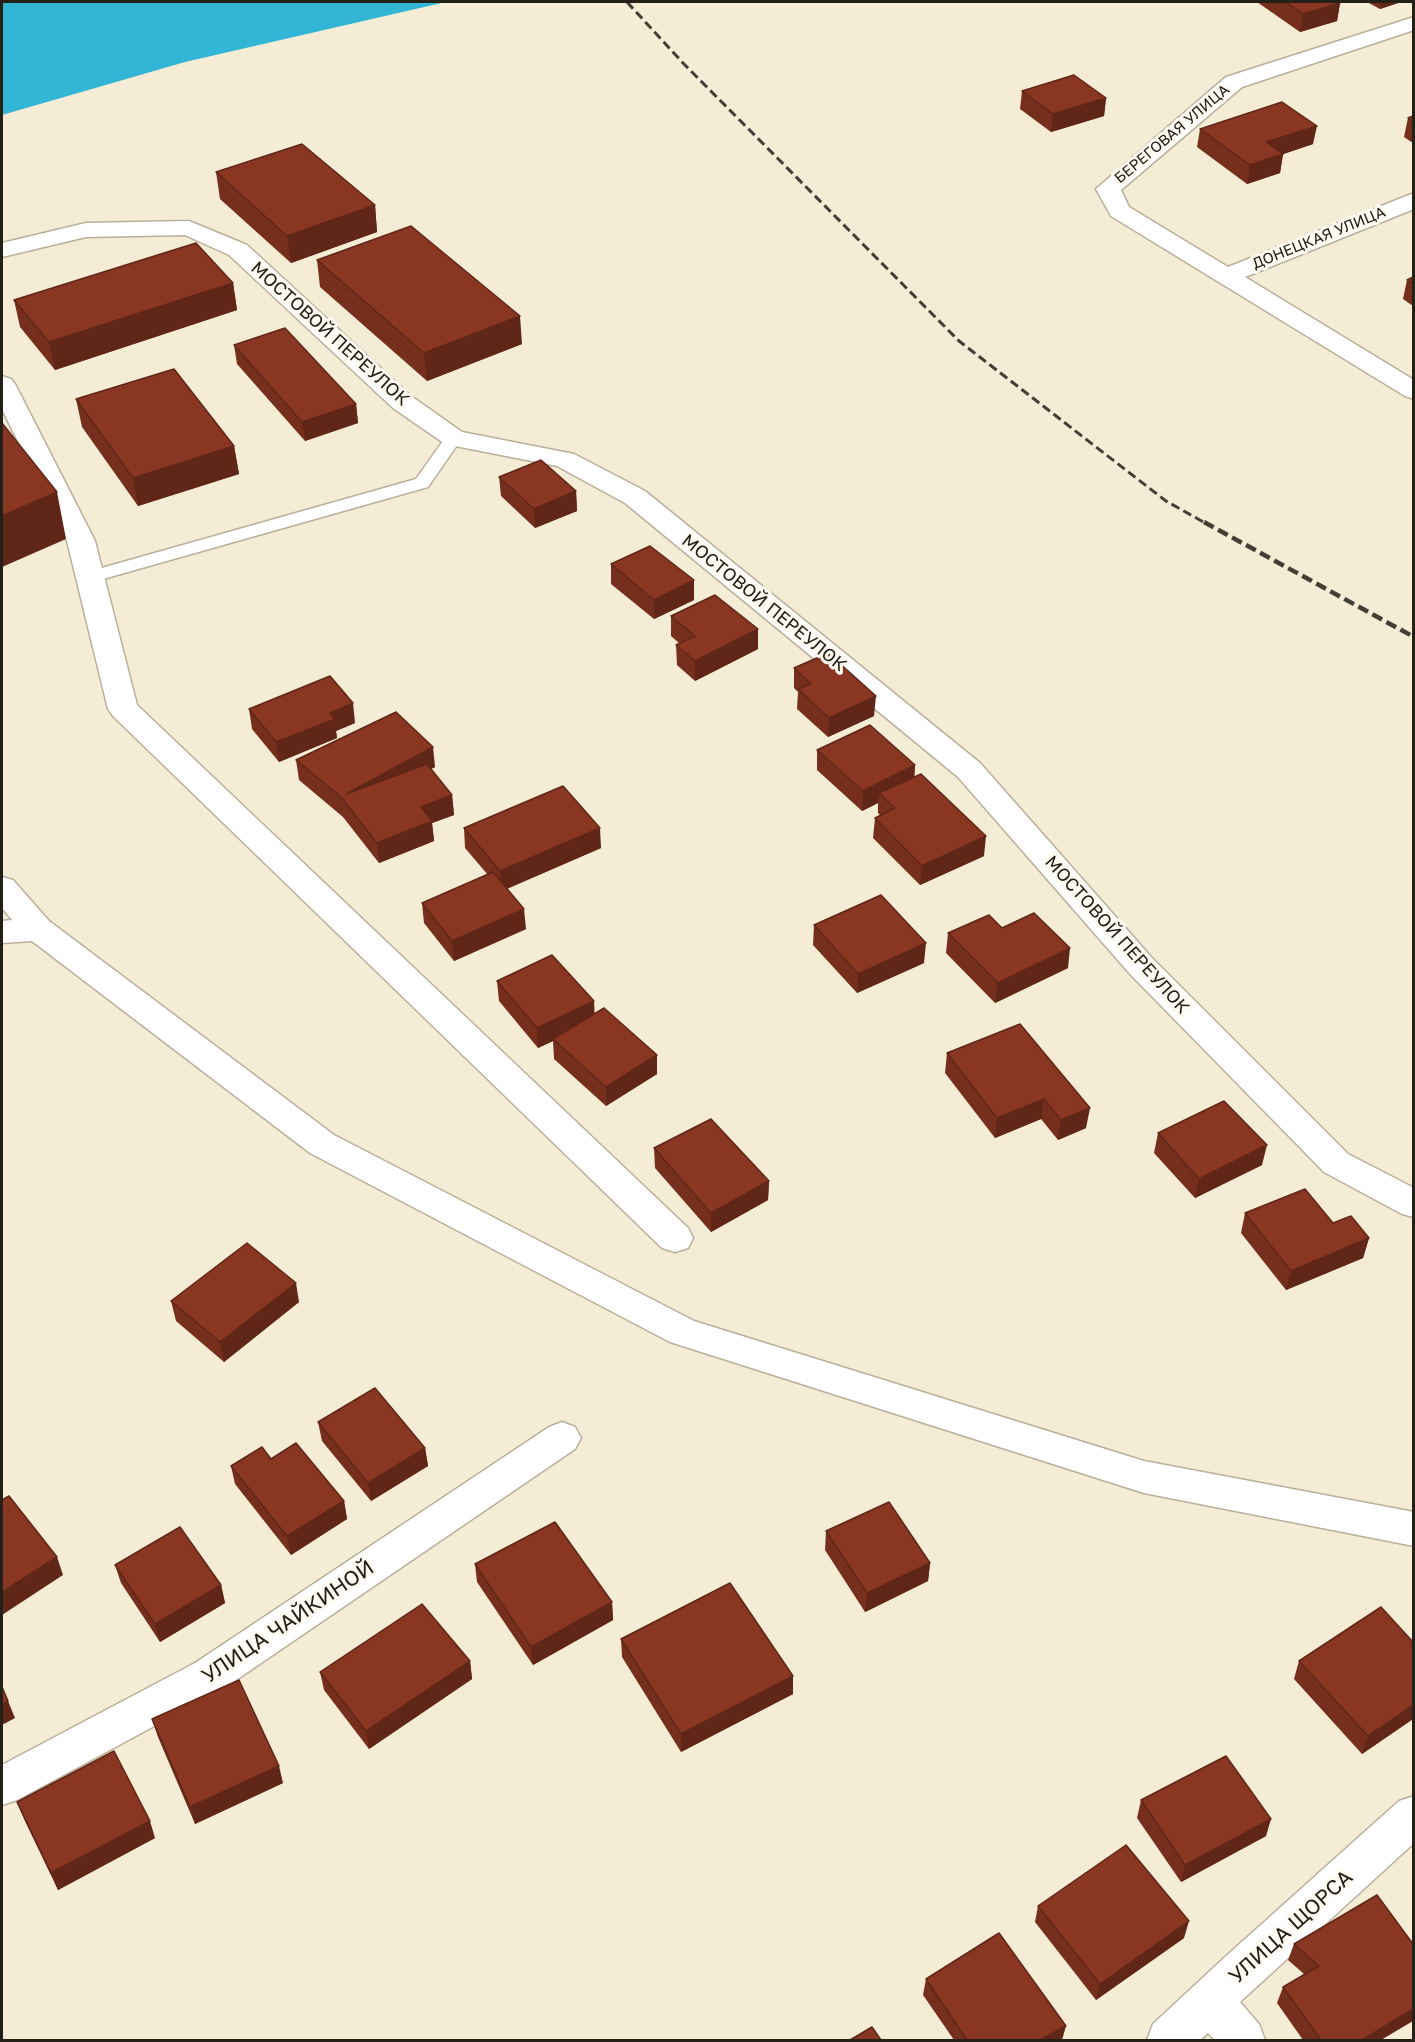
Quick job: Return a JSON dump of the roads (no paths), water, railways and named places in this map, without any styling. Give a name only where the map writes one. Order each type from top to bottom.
[{"type":"street","name":"БЕРЕГОВАЯ УЛИЦА","points":[[1224,277],[1119,211],[1108,189],[1234,82],[1413,23]]},
{"type":"street","name":"ДОНЕЦКАЯ УЛИЦА","points":[[1224,277],[1413,200]]},
{"type":"street","name":"МОСТОВОЙ ПЕРЕУЛОК","points":[[2,250],[86,230],[189,228],[238,250],[402,402],[454,438],[565,459],[635,497],[969,770],[1141,966],[1336,1163],[1413,1204]]},
{"type":"street","points":[[1224,277],[1413,390]]},
{"type":"street","points":[[2,384],[81,541],[123,709],[675,1238]]},
{"type":"street","points":[[2,888],[38,929],[322,1144],[683,1332],[1144,1476],[1413,1529]]},
{"type":"street","points":[[2,932],[38,929]]},
{"type":"street","name":"УЛИЦА ЧАЙКИНОЙ","points":[[2,1786],[209,1676],[562,1438]]},
{"type":"street","name":"УЛИЦА ЩОРСА","points":[[1169,2040],[1413,1815]]},
{"type":"street","points":[[1210,2001],[1243,2040]]},
{"type":"lane","points":[[90,577],[422,483],[454,438]]},
{"type":"water","points":[[2,2],[446,2],[185,62],[2,115]]},
{"type":"railway","points":[[627,2],[683,63],[959,341],[1166,501],[1207,524]]},
{"type":"railway","points":[[1204,522],[1414,637]]}]
